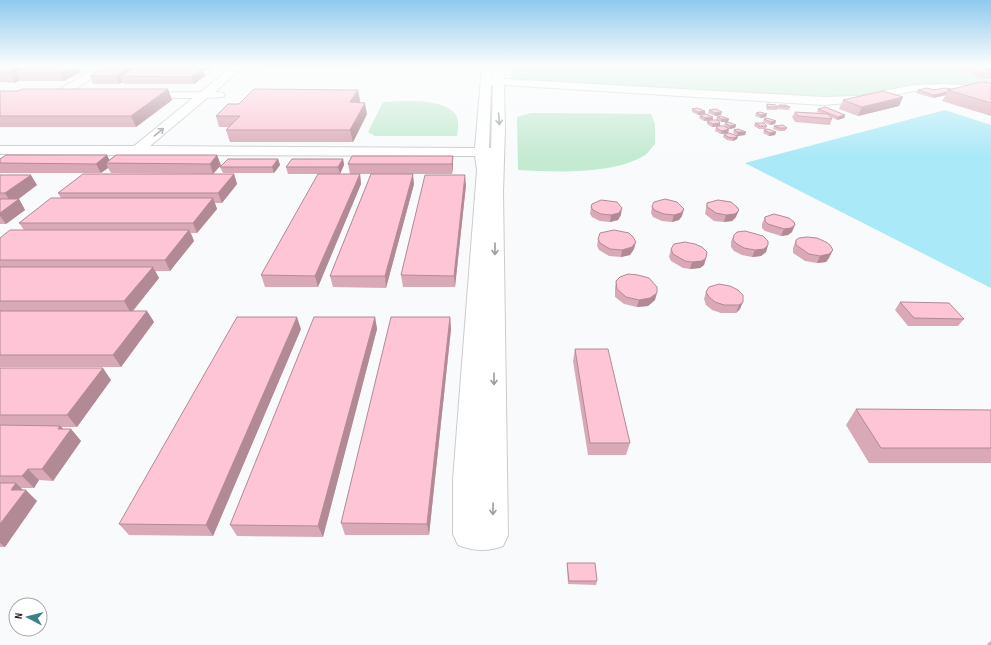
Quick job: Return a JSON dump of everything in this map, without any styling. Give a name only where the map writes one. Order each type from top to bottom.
[{"type":"street","points":[[142,154],[203,96]]},
{"type":"street","points":[[0,150],[142,154],[218,96]]},
{"type":"street","points":[[490,155],[484,170],[468,480],[469,534],[492,535],[495,192],[490,155],[491,96]]},
{"type":"street","points":[[763,96],[823,101],[858,99],[873,96]]},
{"type":"street","points":[[0,157],[142,154],[490,155]]},
{"type":"green space","points":[[794,96],[859,96],[845,99]]},
{"type":"green space","points":[[412,101],[434,103],[444,106],[452,111],[457,117],[457,136],[375,136],[368,132],[383,102]]},
{"type":"green space","points":[[531,113],[651,114],[655,124],[655,144],[645,155],[617,166],[583,171],[518,170],[517,117]]},
{"type":"water","points":[[945,110],[991,125],[991,288],[745,163]]},
{"type":"building","points":[[0,96],[158,96],[131,116],[0,116]]},
{"type":"building","points":[[247,96],[354,96],[350,102],[365,103],[350,130],[226,130],[240,116],[216,116],[228,104],[239,104]]},
{"type":"building","points":[[860,96],[903,97],[862,107],[843,100]]},
{"type":"building","points":[[968,96],[991,96],[991,103]]},
{"type":"building","points":[[767,104],[776,105],[778,107],[768,107]]},
{"type":"building","points":[[785,105],[790,107],[778,106]]},
{"type":"building","points":[[825,107],[845,115],[838,117],[818,109]]},
{"type":"building","points":[[697,108],[705,111],[698,112],[692,109]]},
{"type":"building","points":[[716,109],[722,112],[715,113],[709,110]]},
{"type":"building","points":[[760,112],[767,114],[761,115],[756,113]]},
{"type":"building","points":[[795,112],[828,114],[832,119],[798,116]]},
{"type":"building","points":[[706,114],[713,117],[705,118],[700,115]]},
{"type":"building","points":[[721,116],[729,119],[717,117]]},
{"type":"building","points":[[767,118],[776,121],[771,122],[764,119]]},
{"type":"building","points":[[718,120],[720,123],[713,124],[707,121]]},
{"type":"building","points":[[728,122],[736,125],[730,126],[725,123]]},
{"type":"building","points":[[755,123],[764,123],[767,126],[760,126]]},
{"type":"building","points":[[783,125],[787,128],[774,126]]},
{"type":"building","points":[[718,126],[724,126],[729,129],[722,131],[716,128]]},
{"type":"building","points":[[738,129],[746,132],[738,132],[734,130]]},
{"type":"building","points":[[768,129],[776,132],[770,133],[764,130]]},
{"type":"building","points":[[729,133],[738,136],[734,138],[728,137],[724,134]]},
{"type":"building","points":[[6,155],[107,155],[96,164],[0,163],[0,159]]},
{"type":"building","points":[[116,155],[217,155],[210,164],[106,163]]},
{"type":"building","points":[[352,156],[453,156],[452,164],[348,164]]},
{"type":"building","points":[[228,159],[278,159],[272,167],[220,167]]},
{"type":"building","points":[[292,159],[343,159],[338,167],[286,167]]},
{"type":"building","points":[[83,174],[234,174],[218,193],[58,193]]},
{"type":"building","points":[[318,174],[360,174],[315,276],[261,275]]},
{"type":"building","points":[[371,174],[413,174],[385,276],[330,276]]},
{"type":"building","points":[[0,175],[31,175],[5,193],[0,193]]},
{"type":"building","points":[[425,175],[465,175],[454,276],[401,275]]},
{"type":"building","points":[[51,198],[213,198],[193,223],[19,223]]},
{"type":"building","points":[[0,199],[19,199],[0,213]]},
{"type":"building","points":[[665,199],[677,202],[684,209],[681,213],[674,215],[664,214],[654,210],[652,206],[654,202]]},
{"type":"building","points":[[601,200],[617,202],[622,208],[619,213],[611,215],[601,214],[593,210],[591,207],[592,204]]},
{"type":"building","points":[[718,200],[731,202],[739,210],[735,214],[726,215],[716,213],[707,207],[707,203]]},
{"type":"building","points":[[774,214],[789,218],[795,225],[791,228],[784,229],[768,224],[765,221],[765,217]]},
{"type":"building","points":[[10,230],[189,230],[165,260],[0,260],[0,238]]},
{"type":"building","points":[[614,230],[629,233],[636,242],[632,247],[622,250],[610,249],[600,243],[598,239],[600,233]]},
{"type":"building","points":[[745,231],[763,236],[768,241],[768,245],[764,249],[755,250],[744,248],[737,244],[733,240],[734,235],[737,232]]},
{"type":"building","points":[[807,237],[817,238],[826,242],[833,250],[829,254],[820,256],[809,254],[796,245],[796,240]]},
{"type":"building","points":[[685,242],[702,247],[707,252],[706,258],[702,261],[692,262],[685,261],[673,254],[671,249],[674,244]]},
{"type":"building","points":[[0,267],[153,267],[124,301],[0,301]]},
{"type":"building","points":[[628,274],[649,278],[657,287],[657,293],[650,298],[639,300],[626,297],[617,289],[616,281],[620,277]]},
{"type":"building","points":[[719,284],[730,286],[738,290],[743,295],[743,302],[739,305],[724,305],[715,302],[706,292],[709,287]]},
{"type":"building","points":[[900,302],[949,303],[964,319],[914,318]]},
{"type":"building","points":[[0,311],[147,311],[113,355],[0,355]]},
{"type":"building","points":[[237,317],[297,317],[206,525],[119,524]]},
{"type":"building","points":[[314,317],[375,317],[318,526],[230,525]]},
{"type":"building","points":[[391,317],[450,317],[427,524],[341,523]]},
{"type":"building","points":[[575,349],[608,349],[630,443],[590,443]]},
{"type":"building","points":[[0,368],[103,368],[67,415],[0,415]]},
{"type":"building","points":[[856,409],[991,410],[991,448],[881,448]]},
{"type":"building","points":[[0,425],[60,426],[58,429],[71,429],[42,469],[28,469],[22,476],[0,476]]},
{"type":"building","points":[[0,483],[16,483],[11,490],[26,490],[0,524]]},
{"type":"building","points":[[567,563],[595,563],[597,581],[569,581]]}]
